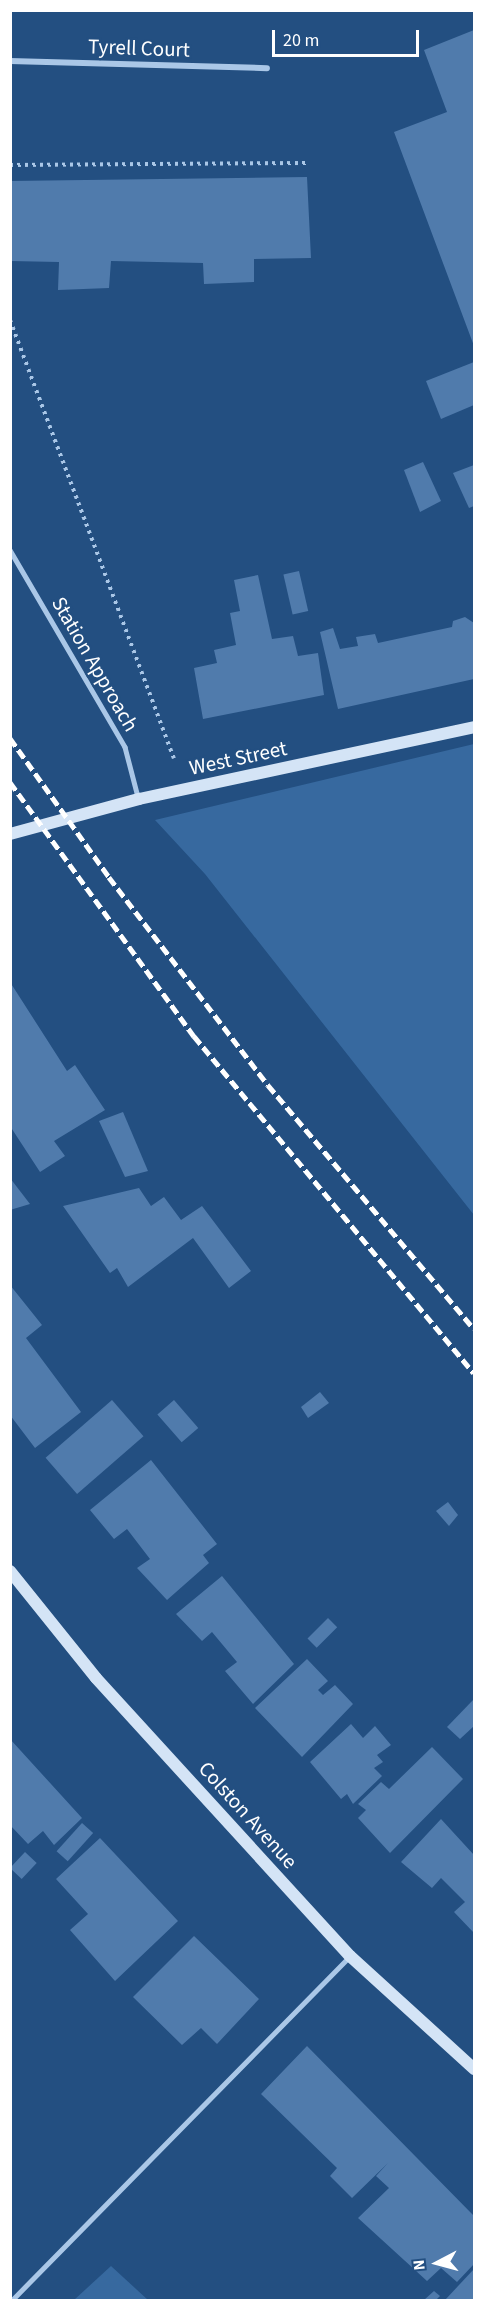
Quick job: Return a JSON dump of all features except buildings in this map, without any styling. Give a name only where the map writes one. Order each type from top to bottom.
[{"type":"street","name":"Tyrell Court","points":[[10,61],[267,68]]},
{"type":"street","name":"West Street","points":[[10,834],[139,799],[474,727]]},
{"type":"street","name":"Colston Avenue","points":[[10,1571],[96,1678],[350,1956],[474,2069]]},
{"type":"lane","name":"Station Approach","points":[[10,550],[124,747],[139,799]]},
{"type":"lane","points":[[12,2301],[350,1956]]},
{"type":"path","points":[[10,165],[308,163]]},
{"type":"path","points":[[10,320],[185,789]]},
{"type":"shaded area","points":[[474,744],[474,1215],[205,874],[155,820]]},
{"type":"shaded area","points":[[111,2266],[148,2300],[74,2300]]},
{"type":"railway","points":[[10,738],[109,877],[268,1085],[474,1329]]},
{"type":"railway","points":[[10,782],[194,1036],[474,1373]]}]
